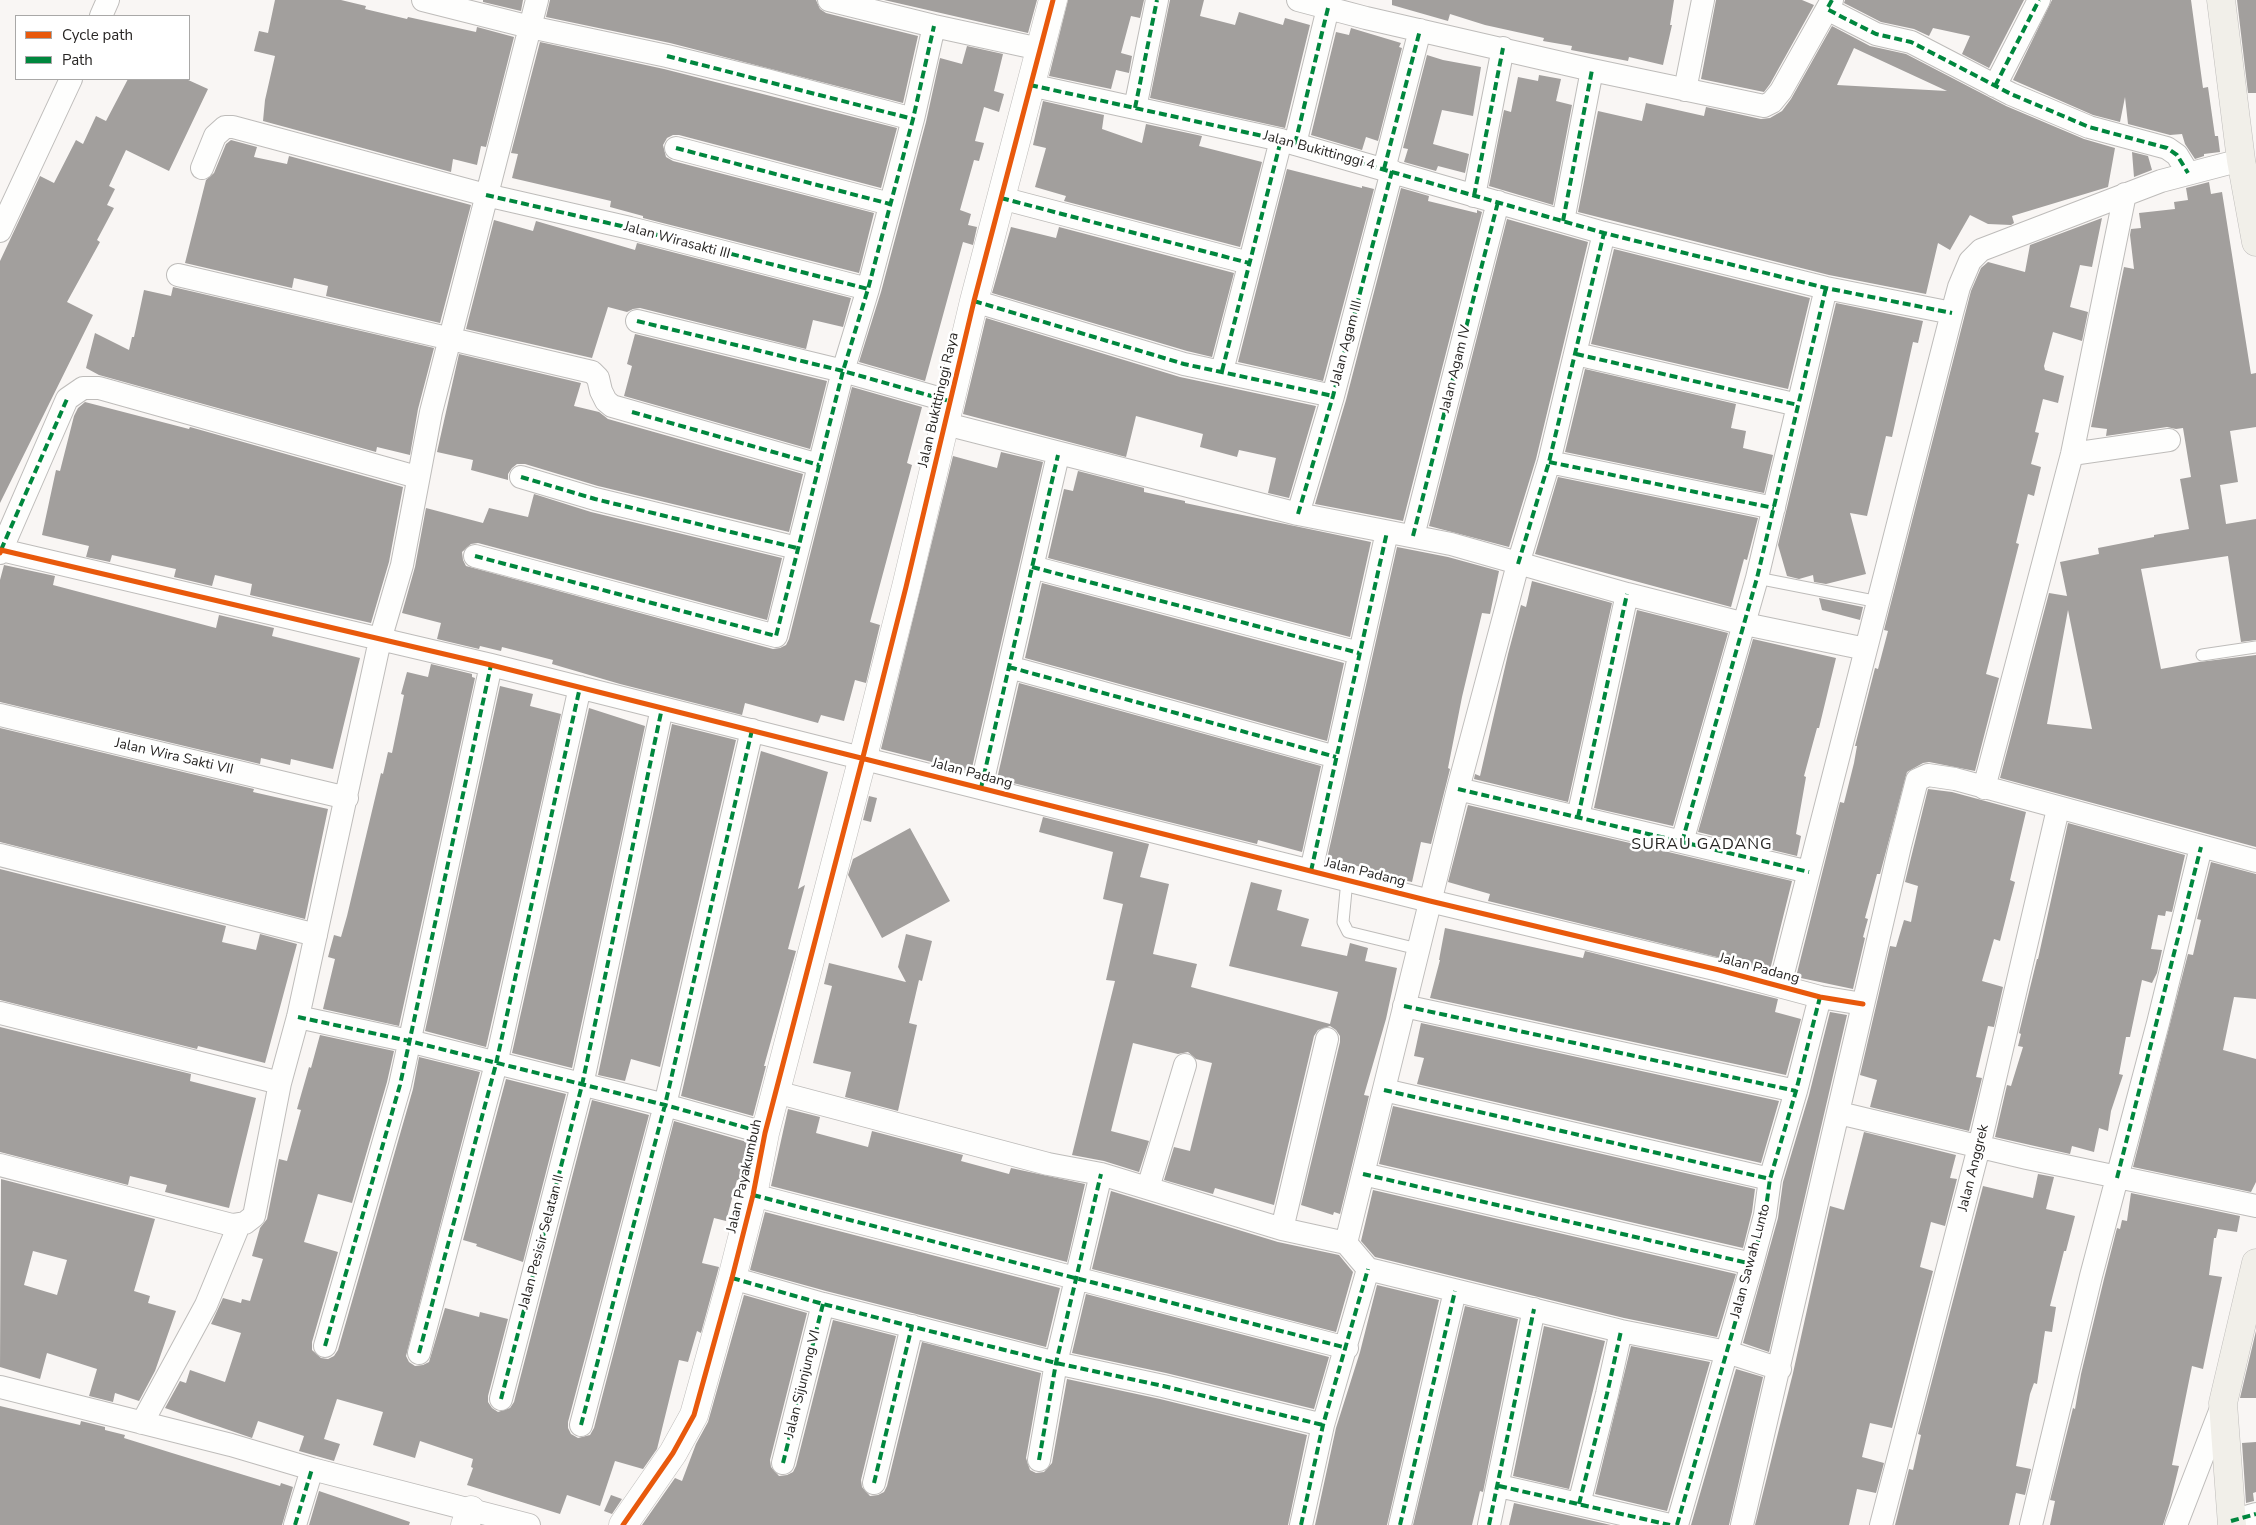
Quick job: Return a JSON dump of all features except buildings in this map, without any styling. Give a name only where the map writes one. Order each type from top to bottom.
[{"type":"main road","points":[[2221,0],[2245,144],[2256,242]]},
{"type":"main road","points":[[2240,1520],[2223,1403],[2256,1263]]},
{"type":"street","points":[[101,15],[108,0]]},
{"type":"street","points":[[423,0],[530,27],[685,60],[913,119]]},
{"type":"street","points":[[0,1165],[232,1225],[239,1225],[250,1220],[257,1209],[280,1082],[298,1017],[380,640],[402,566],[417,477],[431,412],[537,0]]},
{"type":"street","points":[[829,0],[934,26],[1040,49]]},
{"type":"street","name":"Jalan Bukittinggi Raya","points":[[863,757],[974,301],[1052,0]]},
{"type":"street","points":[[1135,108],[1157,0]]},
{"type":"street","points":[[1298,0],[1592,70],[1759,106],[1767,105],[1781,91],[1830,4],[1876,34],[1911,42],[1995,86],[2089,127],[2167,148],[2177,155],[2188,173]]},
{"type":"street","points":[[1685,90],[1704,0]]},
{"type":"street","points":[[1995,86],[2039,0]]},
{"type":"street","points":[[1222,371],[1249,263],[1328,8]]},
{"type":"street","points":[[475,556],[776,636],[842,371],[868,289],[913,119],[934,26]]},
{"type":"street","name":"Jalan Agam III","points":[[1298,514],[1333,396],[1420,30]]},
{"type":"street","points":[[1474,196],[1503,48]]},
{"type":"street","points":[[1563,221],[1592,70]]},
{"type":"street","points":[[0,231],[72,80]]},
{"type":"street","name":"Jalan Bukittinggi 4","points":[[1030,85],[1288,142],[1604,233],[1826,288],[1952,313]]},
{"type":"street","name":"Jalan Wirasakti III","points":[[202,168],[215,136],[228,126],[486,195],[630,228],[868,289]]},
{"type":"street","points":[[1780,985],[1952,313],[1966,268],[1981,250],[2125,194],[2188,173],[2245,144]]},
{"type":"street","points":[[676,148],[890,204]]},
{"type":"street","points":[[1984,788],[2072,454],[2125,194]]},
{"type":"street","points":[[1001,198],[1249,263]]},
{"type":"street","name":"Jalan Agam IV","points":[[1413,536],[1498,202]]},
{"type":"street","points":[[1346,1243],[1458,788],[1518,564],[1549,462],[1604,233]]},
{"type":"street","points":[[178,276],[592,372],[598,378],[604,396],[612,406],[819,465]]},
{"type":"street","points":[[1682,842],[1757,578],[1826,288]]},
{"type":"street","points":[[974,301],[1184,364],[1333,396]]},
{"type":"street","points":[[637,322],[842,371],[1058,455],[1298,514],[1451,544],[1627,594],[1745,624],[1866,649]]},
{"type":"street","points":[[1576,354],[1798,405]]},
{"type":"street","points":[[0,551],[67,399],[83,388],[99,388],[417,477]]},
{"type":"street","points":[[2072,454],[2169,440]]},
{"type":"street","points":[[981,788],[1058,455]]},
{"type":"street","points":[[1549,462],[1774,508]]},
{"type":"street","points":[[522,477],[595,499],[797,548]]},
{"type":"street","points":[[1311,870],[1387,532]]},
{"type":"street","name":"Jalan Padang","points":[[0,551],[491,665],[1347,880],[1780,985],[1820,997],[1863,1004]]},
{"type":"street","points":[[1032,567],[1359,653]]},
{"type":"street","points":[[1578,817],[1627,594]]},
{"type":"street","points":[[325,1346],[400,1085],[491,665]]},
{"type":"street","points":[[1009,667],[1336,757]]},
{"type":"street","points":[[419,1353],[496,1064],[580,687]]},
{"type":"street","name":"Jalan Pesisir Selatan II","points":[[501,1399],[582,1085],[662,708]]},
{"type":"street","name":"Jalan Wira Sakti VII","points":[[0,715],[347,798]]},
{"type":"street","points":[[581,1425],[665,1106],[752,730]]},
{"type":"street","name":"Jalan Payakumbuh","points":[[623,1525],[688,1430],[694,1415],[732,1278],[753,1195],[765,1133],[863,757]]},
{"type":"street","points":[[1742,1525],[1780,1369],[1900,846],[1918,780],[1928,775],[1955,779],[2058,809],[2256,861]]},
{"type":"street","points":[[1458,788],[1809,872]]},
{"type":"street","name":"Jalan Anggrek","points":[[1881,1525],[1980,1147],[2058,809]]},
{"type":"street","points":[[2031,1525],[2201,847]]},
{"type":"street","points":[[0,855],[316,935]]},
{"type":"street","name":"Jalan Sawah Lunto","points":[[1678,1525],[1752,1264],[1765,1215],[1770,1178],[1796,1091],[1820,997]]},
{"type":"street","points":[[1404,1006],[1796,1091]]},
{"type":"street","points":[[0,1013],[280,1082]]},
{"type":"street","points":[[298,1017],[409,1041],[765,1133]]},
{"type":"street","points":[[1282,1229],[1327,1039]]},
{"type":"street","points":[[1148,1188],[1185,1065]]},
{"type":"street","points":[[1384,1090],[1770,1178]]},
{"type":"street","points":[[776,1092],[1048,1164],[1100,1174],[1282,1229],[1346,1243],[1368,1269],[1621,1332],[1726,1352],[1780,1369]]},
{"type":"street","points":[[1839,1113],[2117,1178],[2256,1206]]},
{"type":"street","points":[[1039,1460],[1056,1363],[1100,1174]]},
{"type":"street","points":[[1363,1174],[1752,1264]]},
{"type":"street","points":[[753,1195],[1347,1348]]},
{"type":"street","points":[[142,1423],[206,1305],[239,1225]]},
{"type":"street","points":[[1301,1525],[1323,1425],[1347,1348],[1368,1269]]},
{"type":"street","points":[[732,1278],[823,1304],[1056,1363],[1163,1386],[1323,1425]]},
{"type":"street","points":[[1400,1525],[1455,1291]]},
{"type":"street","name":"Jalan Sijunjung VI","points":[[783,1463],[823,1304]]},
{"type":"street","points":[[1489,1525],[1499,1486],[1534,1309]]},
{"type":"street","points":[[874,1483],[912,1326]]},
{"type":"street","points":[[1579,1504],[1621,1332]]},
{"type":"street","points":[[0,1387],[231,1445],[468,1517],[529,1525]]},
{"type":"street","points":[[2176,1525],[2223,1403]]},
{"type":"street","points":[[295,1525],[312,1469]]},
{"type":"street","points":[[1499,1486],[1670,1525]]},
{"type":"lane","points":[[1757,578],[1878,602]]},
{"type":"lane","points":[[2202,655],[2256,647]]},
{"type":"lane","points":[[1347,880],[1343,922],[1348,932],[1418,949]]},
{"type":"marked path","points":[[1135,108],[1157,0]]},
{"type":"marked path","points":[[1832,0],[1827,9],[1844,18],[1876,34],[1911,42],[2011,94],[2089,127],[2167,148],[2177,155],[2188,173]]},
{"type":"marked path","points":[[1995,86],[2039,0]]},
{"type":"marked path","points":[[1295,144],[1328,8]]},
{"type":"marked path","points":[[475,556],[776,636],[843,371],[868,289],[913,119],[934,26]]},
{"type":"marked path","points":[[1384,169],[1420,30]]},
{"type":"marked path","points":[[1474,196],[1503,48]]},
{"type":"marked path","points":[[667,56],[913,119]]},
{"type":"marked path","points":[[1563,221],[1592,70]]},
{"type":"marked path","points":[[1030,85],[1281,140],[1604,233],[1826,288],[1952,313]]},
{"type":"marked path","points":[[1222,371],[1281,140]]},
{"type":"marked path","points":[[676,148],[890,204]]},
{"type":"marked path","points":[[1298,514],[1333,396],[1392,171]]},
{"type":"marked path","points":[[486,195],[630,228],[868,289]]},
{"type":"marked path","points":[[1001,198],[1249,263]]},
{"type":"marked path","points":[[1413,536],[1498,202]]},
{"type":"marked path","points":[[1518,564],[1549,462],[1604,233]]},
{"type":"marked path","points":[[1682,842],[1757,578],[1826,288]]},
{"type":"marked path","points":[[974,301],[1184,364],[1333,396]]},
{"type":"marked path","points":[[637,321],[843,371],[949,401]]},
{"type":"marked path","points":[[1576,354],[1798,405]]},
{"type":"marked path","points":[[1,550],[67,399]]},
{"type":"marked path","points":[[632,412],[819,465]]},
{"type":"marked path","points":[[981,788],[1058,455]]},
{"type":"marked path","points":[[1549,462],[1774,508]]},
{"type":"marked path","points":[[521,477],[595,499],[797,548]]},
{"type":"marked path","points":[[1311,871],[1387,532]]},
{"type":"marked path","points":[[1032,567],[1359,653]]},
{"type":"marked path","points":[[1578,817],[1627,594]]},
{"type":"marked path","points":[[325,1346],[400,1085],[491,665]]},
{"type":"marked path","points":[[1009,667],[1336,757]]},
{"type":"marked path","points":[[419,1353],[496,1064],[580,687]]},
{"type":"marked path","points":[[501,1399],[582,1085],[662,708]]},
{"type":"marked path","points":[[581,1425],[665,1105],[752,730]]},
{"type":"marked path","points":[[1458,789],[1809,872]]},
{"type":"marked path","points":[[2117,1178],[2201,847]]},
{"type":"marked path","points":[[1677,1525],[1752,1264],[1765,1215],[1770,1179],[1796,1091],[1820,997]]},
{"type":"marked path","points":[[1404,1006],[1796,1091]]},
{"type":"marked path","points":[[298,1017],[409,1041],[665,1105],[765,1133]]},
{"type":"marked path","points":[[1384,1090],[1770,1179]]},
{"type":"marked path","points":[[1039,1460],[1056,1363],[1101,1174]]},
{"type":"marked path","points":[[1363,1174],[1752,1264]]},
{"type":"marked path","points":[[753,1195],[1347,1348]]},
{"type":"marked path","points":[[1301,1525],[1323,1425],[1368,1269]]},
{"type":"marked path","points":[[732,1278],[823,1304],[1056,1363],[1163,1386],[1323,1425]]},
{"type":"marked path","points":[[1400,1525],[1455,1291]]},
{"type":"marked path","points":[[783,1463],[823,1304]]},
{"type":"marked path","points":[[1489,1525],[1534,1309]]},
{"type":"marked path","points":[[874,1483],[912,1326]]},
{"type":"marked path","points":[[1579,1504],[1621,1331]]},
{"type":"marked path","points":[[295,1525],[312,1469]]},
{"type":"marked path","points":[[1499,1486],[1670,1525]]},
{"type":"marked path","points":[[2231,1521],[2256,1514]]},
{"type":"cycle path","points":[[623,1525],[673,1453],[694,1415],[732,1278],[753,1195],[765,1133],[906,587],[974,301],[1053,0]]},
{"type":"cycle path","points":[[0,553],[1,550],[491,665],[1430,901],[1719,970],[1820,997],[1863,1004]]},
{"type":"district","name":"SURAU GADANG","points":[[1702,845]]}]
